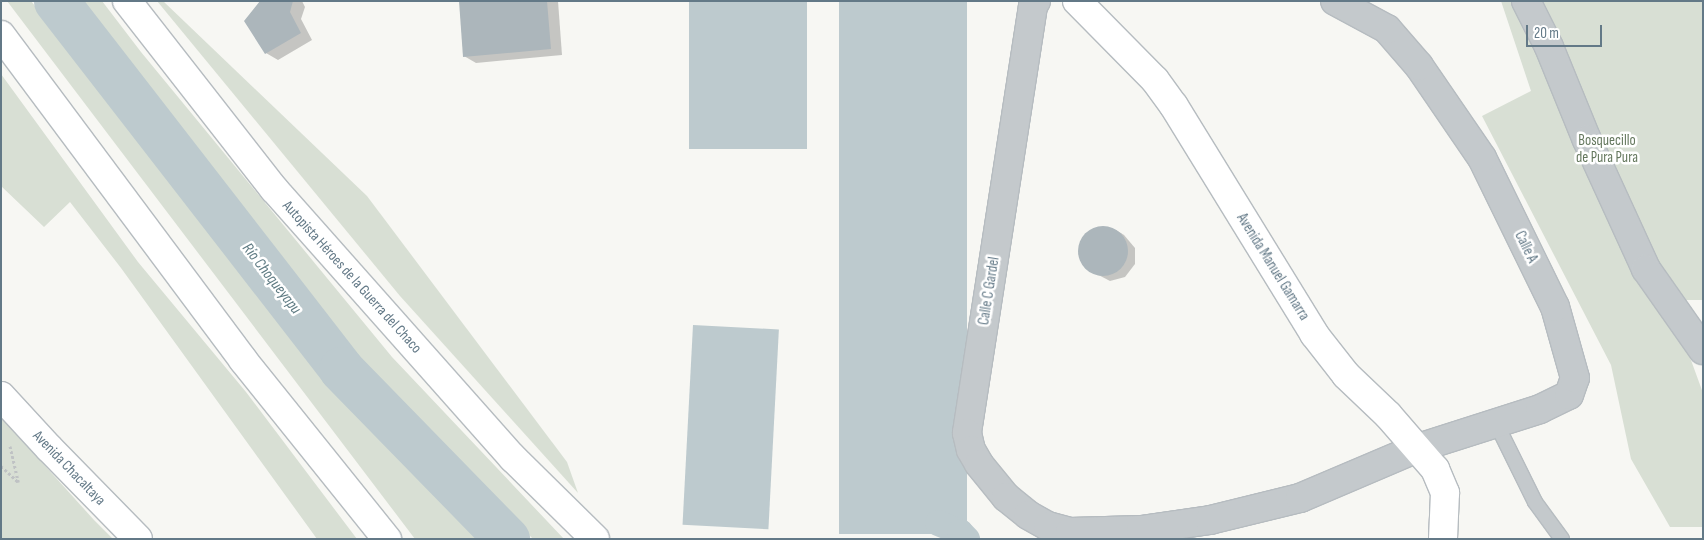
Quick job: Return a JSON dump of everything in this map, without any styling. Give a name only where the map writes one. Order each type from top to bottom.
[{"type":"main road","name":"Autopista Héroes de la Guerra del Chaco","points":[[128,1],[274,189],[513,458],[595,539]]},
{"type":"main road","name":"Avenida Manuel Gamarra","points":[[1077,1],[1155,80],[1174,106],[1314,334],[1346,375],[1418,448],[1436,469],[1445,493],[1442,539]]},
{"type":"main road","points":[[1,35],[243,360],[387,539]]},
{"type":"main road","name":"Avenida Chacaltaya","points":[[1,396],[138,539]]},
{"type":"street","name":"Calle C Gardel","points":[[1036,1],[1033,6],[967,433],[971,450],[979,464],[1006,497],[1028,515],[1048,526],[1070,532],[1161,527],[1210,520],[1291,500],[1418,448]]},
{"type":"street","name":"Calle A","points":[[1335,1],[1387,28],[1419,66],[1482,158],[1555,307],[1576,378],[1569,395],[1540,409],[1418,448]]},
{"type":"street","points":[[1526,1],[1646,269],[1703,350]]},
{"type":"lane","points":[[1496,423],[1535,502],[1562,539]]},
{"type":"path","points":[[1,466],[18,482]]},
{"type":"green space","points":[[7,1],[31,1],[331,382],[485,539],[415,539]]},
{"type":"green space","points":[[77,1],[102,1],[141,52],[392,357],[564,539],[533,539],[357,360]]},
{"type":"green space","points":[[157,1],[163,1],[367,196],[567,462],[578,493],[400,296]]},
{"type":"green space","name":"Bosquecillo de Pura Pura","points":[[1501,1],[1703,1],[1703,300],[1669,300],[1703,393],[1703,527],[1670,527],[1631,459],[1611,365],[1482,116],[1531,91]]},
{"type":"green space","points":[[1,74],[138,262],[246,392],[357,539],[317,539],[121,268],[70,202],[44,227],[1,186]]},
{"type":"green space","points":[[1,417],[94,520],[113,539],[1,539]]},
{"type":"shaded area","points":[[689,1],[807,1],[807,149],[689,149]]},
{"type":"shaded area","points":[[839,1],[967,1],[967,534],[839,534]]},
{"type":"shaded area","points":[[693,325],[779,330],[768,529],[683,525]]},
{"type":"building","points":[[260,1],[293,1],[290,12],[301,33],[265,54],[244,21]]},
{"type":"building","points":[[459,1],[547,1],[551,49],[463,57]]},
{"type":"building","points":[[1098,226],[1108,226],[1121,233],[1128,246],[1128,256],[1121,269],[1108,276],[1098,276],[1089,272],[1082,265],[1078,256],[1078,246],[1082,237],[1089,230]]},
{"type":"waterway","name":"Río Choqueyapu","points":[[56,1],[341,369],[507,539]]},
{"type":"waterway","points":[[938,523],[960,532],[967,539]]}]
